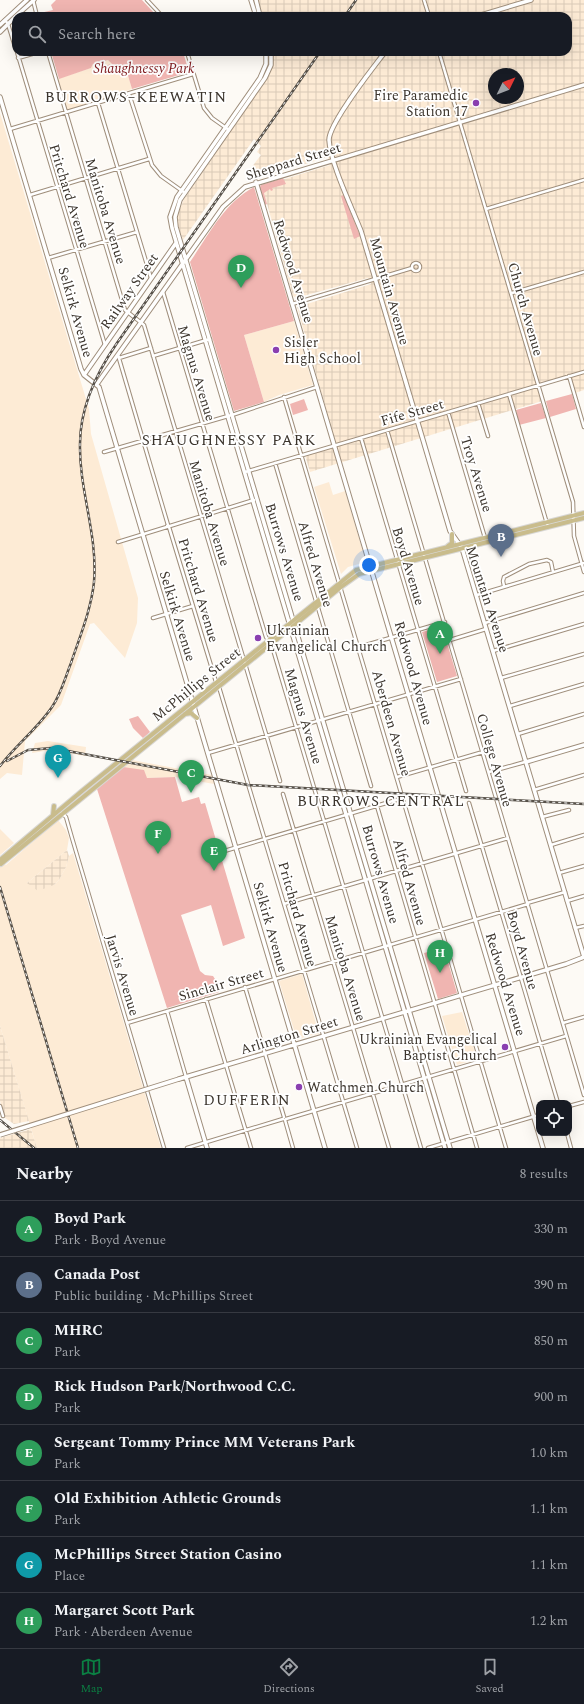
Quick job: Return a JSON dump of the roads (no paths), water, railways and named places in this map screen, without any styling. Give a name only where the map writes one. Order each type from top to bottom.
[{"type":"main road","name":"McPhillips Street","points":[[424,554],[462,548],[486,540],[547,525],[584,513]]},
{"type":"main road","name":"McPhillips Street","points":[[547,525],[584,518]]},
{"type":"main road","points":[[448,547],[452,543],[452,534]]},
{"type":"main road","name":"McPhillips Street","points":[[0,862],[109,772],[166,722],[245,662],[269,642],[289,622],[356,570],[371,568],[459,544],[486,540]]},
{"type":"main road","name":"McPhillips Street","points":[[269,642],[291,628],[341,587],[359,574],[371,568]]},
{"type":"main road","name":"McPhillips Street","points":[[109,772],[170,726],[217,684]]},
{"type":"main road","points":[[183,715],[191,713],[197,718]]},
{"type":"main road","points":[[166,722],[170,726]]},
{"type":"main road","points":[[53,815],[54,806]]},
{"type":"main road","name":"McPhillips Street","points":[[0,862],[53,815],[61,811]]},
{"type":"street","points":[[14,12],[27,0]]},
{"type":"street","points":[[20,12],[33,0],[37,12]]},
{"type":"street","points":[[147,0],[158,12]]},
{"type":"street","points":[[251,0],[255,12]]},
{"type":"street","points":[[256,0],[259,12]]},
{"type":"street","points":[[424,0],[428,12]]},
{"type":"street","points":[[491,12],[531,0]]},
{"type":"street","points":[[0,25],[12,14]]},
{"type":"street","name":"Pritchard Avenue","points":[[5,20],[8,24],[12,38]]},
{"type":"street","points":[[0,32],[12,20]]},
{"type":"street","points":[[18,58],[25,56]]},
{"type":"street","name":"Manitoba Avenue","points":[[49,56],[121,296],[126,310],[144,325],[280,781]]},
{"type":"street","points":[[188,56],[205,111],[227,129]]},
{"type":"street","name":"Burrows Avenue","points":[[266,56],[266,64],[263,73],[176,208],[175,217],[178,243],[186,260],[247,472],[253,501],[445,1148]]},
{"type":"street","name":"Burrows Avenue","points":[[208,340],[183,264],[170,217],[172,207],[181,190],[265,78],[270,65],[271,56]]},
{"type":"street","name":"Mountain Avenue","points":[[381,56],[333,125],[329,140],[334,160],[361,231],[452,534],[462,548],[477,595],[584,957]]},
{"type":"street","name":"Church Avenue","points":[[440,56],[539,385],[573,502],[575,516]]},
{"type":"street","name":"Pritchard Avenue","points":[[18,58],[105,345]]},
{"type":"street","points":[[10,129],[193,74]]},
{"type":"street","name":"Sheppard Street","points":[[97,384],[227,202],[245,187],[256,182],[584,85]]},
{"type":"street","points":[[129,94],[149,159],[159,174],[185,193]]},
{"type":"street","name":"Selkirk Avenue","points":[[0,97],[84,375],[97,384],[118,449],[193,707],[325,1148]]},
{"type":"street","points":[[98,103],[151,279]]},
{"type":"street","points":[[30,195],[149,159]]},
{"type":"street","points":[[486,209],[584,180]]},
{"type":"street","name":"Redwood Avenue","points":[[256,182],[542,1148]]},
{"type":"street","points":[[48,258],[137,232]]},
{"type":"street","name":"Railway Street","points":[[84,375],[178,243]]},
{"type":"street","points":[[292,304],[412,268]]},
{"type":"street","points":[[512,294],[584,272]]},
{"type":"street","name":"Magnus Avenue","points":[[163,292],[227,508],[296,727],[421,1148]]},
{"type":"street","points":[[153,356],[208,340]]},
{"type":"street","points":[[118,356],[151,348]]},
{"type":"street","name":"Pritchard Avenue","points":[[118,356],[193,606],[237,745],[357,1148]]},
{"type":"street","name":"Fife Street","points":[[247,472],[584,372]]},
{"type":"street","points":[[569,376],[584,427]]},
{"type":"street","points":[[104,452],[176,432],[284,396],[317,387]]},
{"type":"street","points":[[509,394],[547,525]]},
{"type":"street","name":"Aberdeen Avenue","points":[[284,396],[506,1148]]},
{"type":"street","points":[[478,403],[488,436]]},
{"type":"street","name":"Troy Avenue","points":[[448,412],[486,540]]},
{"type":"street","name":"College Avenue","points":[[387,430],[584,1095]]},
{"type":"street","name":"Boyd Avenue","points":[[361,438],[466,791]]},
{"type":"street","name":"Alfred Avenue","points":[[275,463],[371,786]]},
{"type":"street","name":"Burrows Avenue","points":[[247,472],[258,499],[450,1148]]},
{"type":"street","points":[[118,542],[258,499]]},
{"type":"street","points":[[575,516],[573,521],[574,536],[583,563],[584,572]]},
{"type":"street","points":[[504,586],[504,577],[529,564],[548,560],[553,572]]},
{"type":"street","points":[[477,595],[583,563]]},
{"type":"street","points":[[485,623],[584,593]]},
{"type":"street","points":[[153,618],[193,606]]},
{"type":"street","points":[[359,647],[444,622]]},
{"type":"street","points":[[493,651],[584,624]]},
{"type":"street","points":[[450,640],[487,629]]},
{"type":"street","points":[[502,678],[584,654]]},
{"type":"street","points":[[208,754],[461,679]]},
{"type":"street","points":[[510,706],[584,684]]},
{"type":"street","points":[[518,734],[584,714]]},
{"type":"street","points":[[488,772],[584,745]]},
{"type":"street","points":[[397,777],[483,752]]},
{"type":"street","points":[[534,790],[584,775]]},
{"type":"street","name":"Manitoba Avenue","points":[[283,794],[389,1148]]},
{"type":"street","points":[[221,852],[403,798]]},
{"type":"street","name":"Boyd Avenue","points":[[469,803],[557,1100]]},
{"type":"street","name":"Alfred Avenue","points":[[377,806],[478,1148]]},
{"type":"street","points":[[542,817],[569,810]]},
{"type":"street","name":"Jarvis Avenue","points":[[61,811],[66,817],[70,830],[164,1148]]},
{"type":"street","points":[[551,845],[584,835]]},
{"type":"street","points":[[284,904],[508,838]]},
{"type":"street","points":[[559,873],[584,866]]},
{"type":"street","name":"Sinclair Street","points":[[127,1023],[565,892]]},
{"type":"street","points":[[567,901],[584,896]]},
{"type":"street","points":[[575,928],[584,926]]},
{"type":"street","name":"Arlington Street","points":[[0,1135],[294,1044],[521,978],[584,957]]},
{"type":"street","points":[[245,987],[293,1148]]},
{"type":"street","points":[[206,999],[250,1148]]},
{"type":"street","points":[[167,1011],[207,1148]]},
{"type":"street","points":[[563,1023],[584,1017]]},
{"type":"street","points":[[187,1148],[566,1036]]},
{"type":"street","points":[[572,1105],[584,1102]]},
{"type":"street","points":[[0,1107],[3,1116]]},
{"type":"street","points":[[428,1148],[536,1116]]},
{"type":"street","points":[[568,1136],[571,1148]]},
{"type":"railway","points":[[348,12],[356,0]]},
{"type":"railway","points":[[0,766],[40,723],[55,702],[85,623],[93,592],[95,564],[80,461],[83,417],[91,391],[103,366],[117,343],[317,56]]},
{"type":"railway","points":[[7,761],[28,750],[52,748],[248,785],[584,804]]},
{"type":"railway","points":[[0,887],[78,1148]]},
{"type":"railway","points":[[0,1120],[34,1148]]},
{"type":"place","name":"Fire Paramedic Station 17","points":[[476,103]]},
{"type":"place","name":"Rick Hudson Park/Northwood C.C.","points":[[241,288]]},
{"type":"place","name":"Sisler High School","points":[[276,350]]},
{"type":"place","name":"Canada Post","points":[[501,557]]},
{"type":"place","name":"Ukrainian Evangelical Church","points":[[258,638]]},
{"type":"place","name":"Boyd Park","points":[[440,654]]},
{"type":"place","name":"McPhillips Street Station Casino","points":[[58,778]]},
{"type":"place","name":"MHRC","points":[[191,793]]},
{"type":"place","name":"Old Exhibition Athletic Grounds","points":[[158,854]]},
{"type":"place","name":"Sergeant Tommy Prince MM Veterans Park","points":[[214,871]]},
{"type":"place","name":"Margaret Scott Park","points":[[440,973]]},
{"type":"place","name":"Ukrainian Evangelical Baptist Church","points":[[505,1047]]},
{"type":"place","name":"Watchmen Church","points":[[299,1087]]},
{"type":"district","name":"BURROWS–KEEWATIN","points":[[136,97]]},
{"type":"district","name":"SHAUGHNESSY PARK","points":[[229,440]]},
{"type":"district","name":"BURROWS CENTRAL","points":[[381,801]]},
{"type":"district","name":"DUFFERIN","points":[[247,1100]]},
{"type":"park label","name":"Shaughnessy Park","points":[[144,68]]}]
